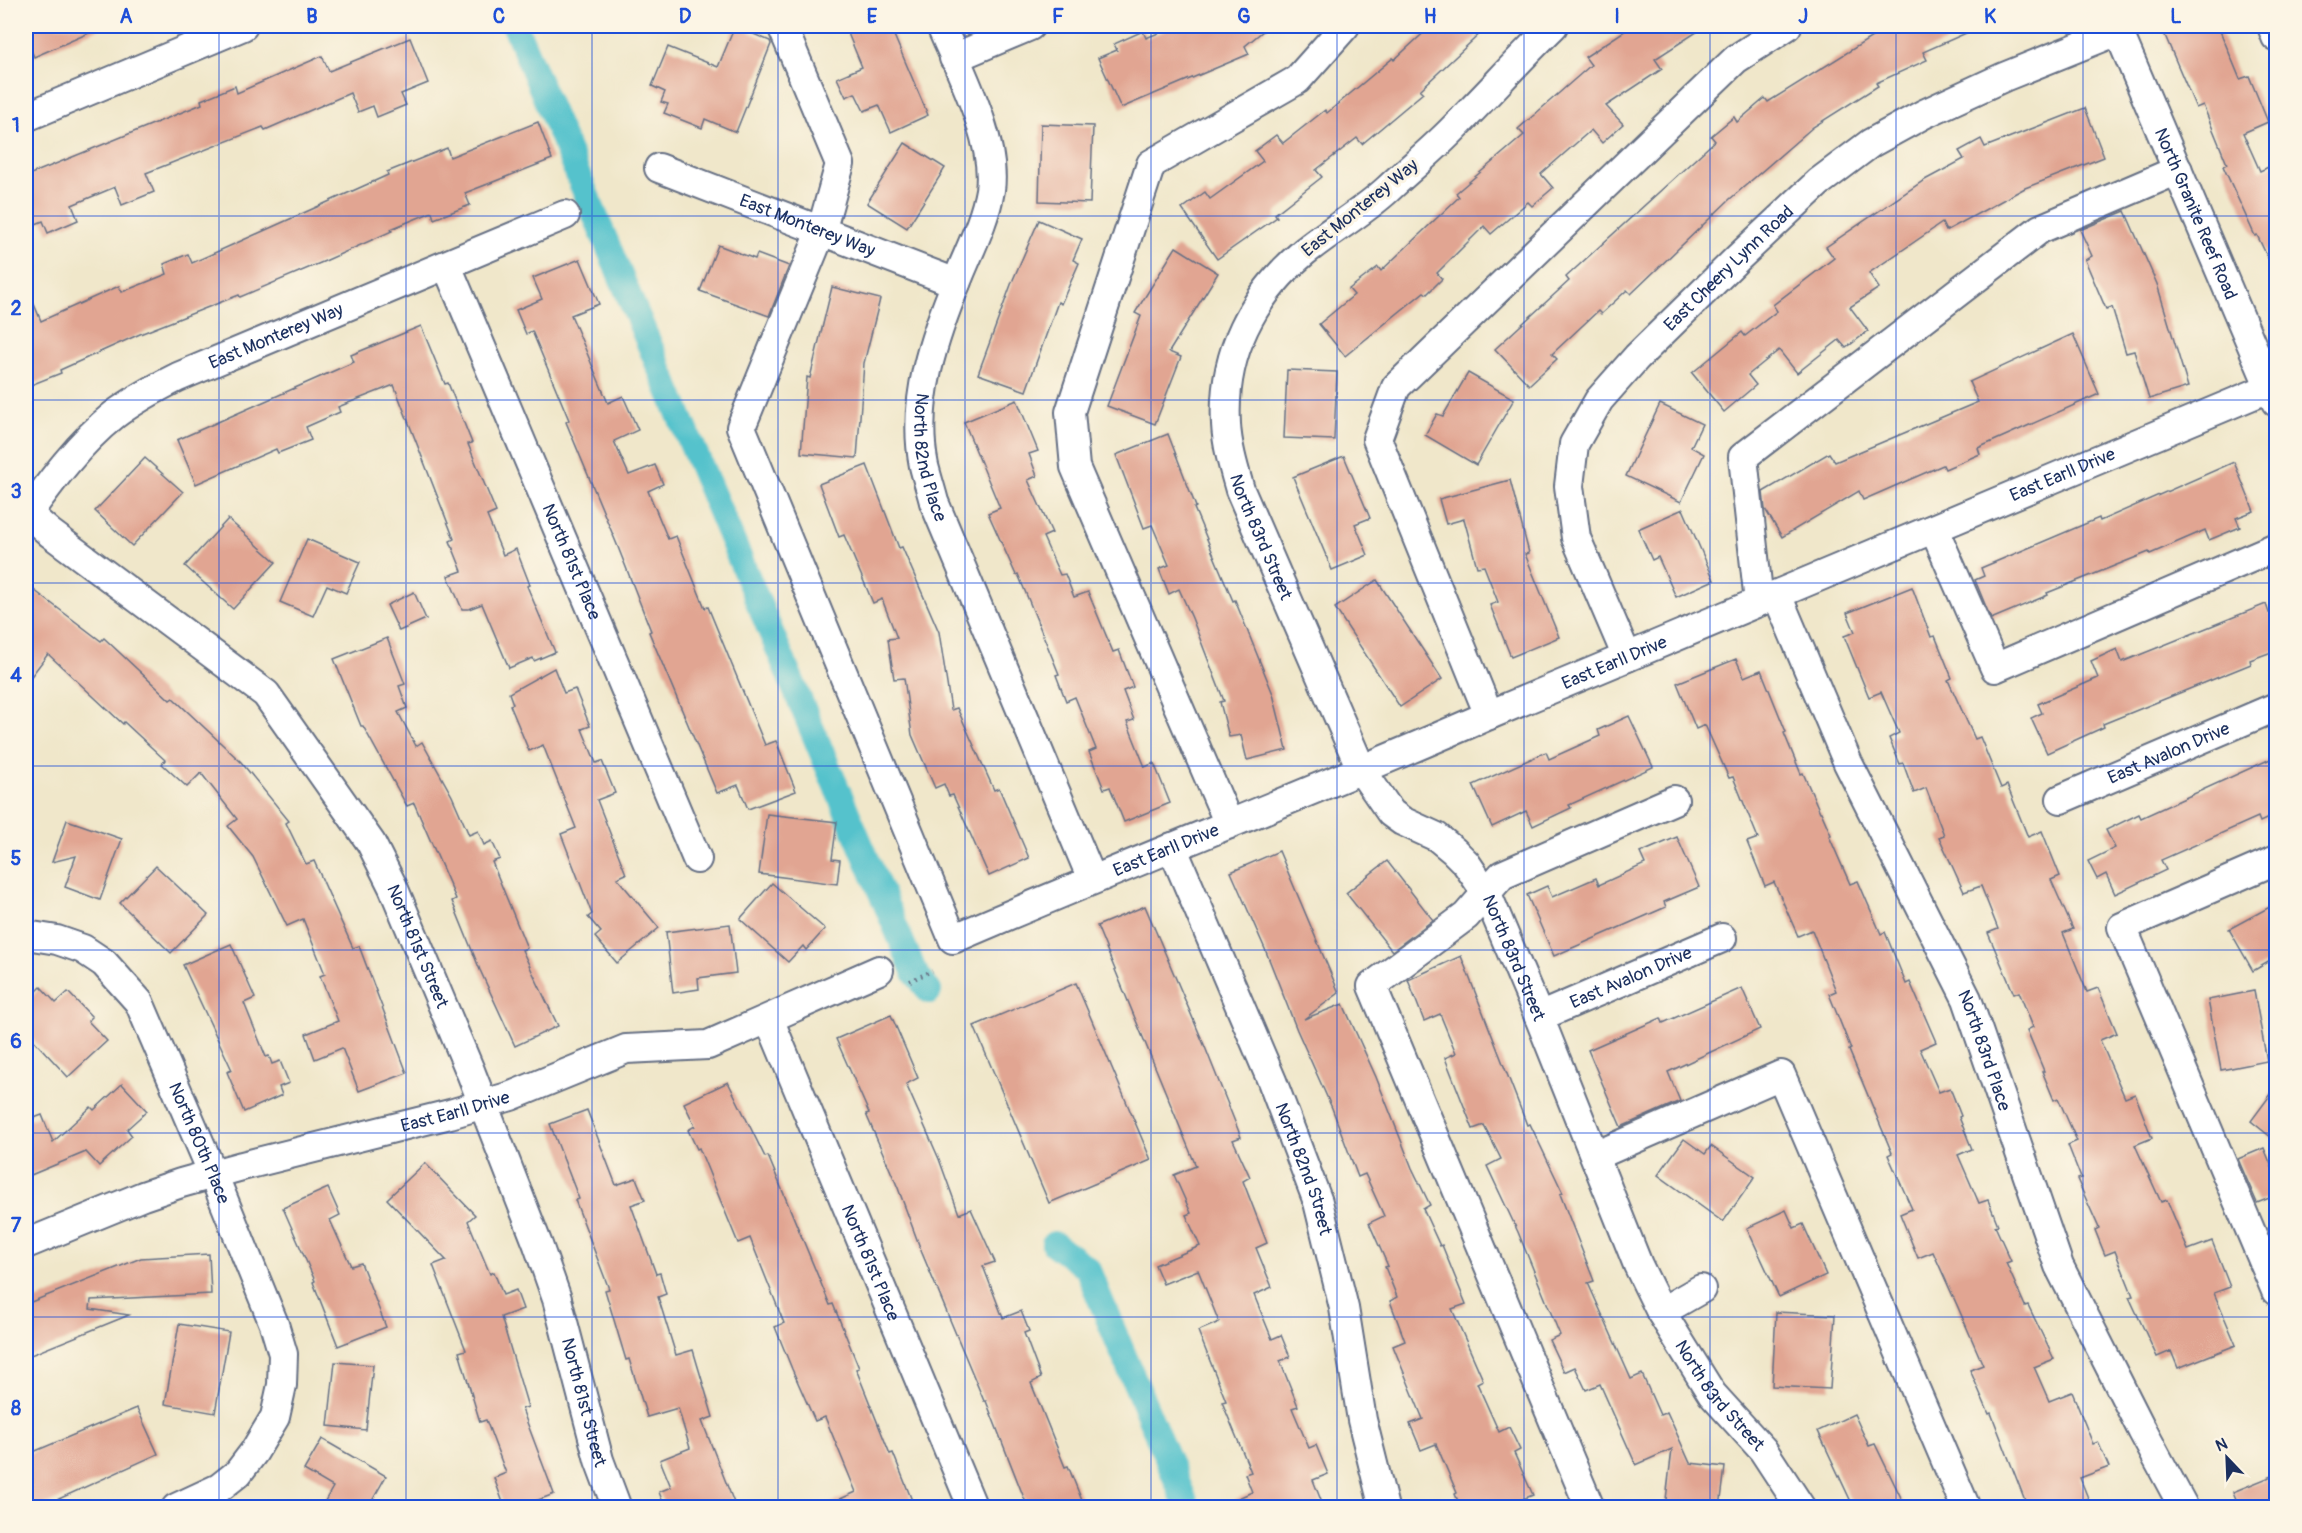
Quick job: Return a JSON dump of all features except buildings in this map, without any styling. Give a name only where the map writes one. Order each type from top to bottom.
[{"type":"street","points":[[26,117],[243,26]]},
{"type":"street","points":[[782,26],[840,164],[821,232]]},
{"type":"street","name":"North 82nd Place","points":[[941,26],[983,129],[988,156],[990,189],[981,223],[933,341],[923,388],[921,429],[924,466],[934,502],[1092,879]]},
{"type":"street","points":[[954,58],[1030,26]]},
{"type":"street","points":[[1229,824],[1075,467],[1070,412],[1151,164],[1297,80],[1345,26]]},
{"type":"street","name":"East Monterey Way","points":[[1226,423],[1227,386],[1233,355],[1247,321],[1267,289],[1304,253],[1401,177],[1453,129],[1553,26]]},
{"type":"street","points":[[1489,715],[1377,439],[1396,387],[1736,59],[1787,26]]},
{"type":"street","points":[[2272,26],[2277,37]]},
{"type":"street","name":"North Granite Reef Road","points":[[2117,28],[2275,392]]},
{"type":"street","name":"East Cheery Lynn Road","points":[[1627,657],[1576,538],[1569,486],[1574,444],[1599,400],[1637,357],[1738,258],[1819,182],[1871,143],[1924,114],[2117,28]]},
{"type":"street","name":"East Monterey Way","points":[[659,168],[956,283]]},
{"type":"street","name":"North 83rd Place","points":[[2178,170],[2040,229],[1743,457],[1768,599],[1967,999],[2059,1266],[2184,1508]]},
{"type":"street","name":"East Monterey Way","points":[[26,514],[88,438],[115,414],[150,391],[178,377],[565,215]]},
{"type":"street","name":"East Earll Drive","points":[[821,232],[741,427],[953,939],[1092,879],[1362,771],[1489,715],[1934,529],[2275,392]]},
{"type":"street","name":"North 81st Place","points":[[447,266],[697,859]]},
{"type":"street","name":"North 83rd Street","points":[[1226,423],[1231,457],[1240,490],[1362,771],[1391,813],[1402,821],[1437,837],[1454,851],[1466,863],[1487,894],[1638,1265],[1661,1312],[1712,1394],[1763,1450],[1801,1508]]},
{"type":"street","name":"North 81st Street","points":[[26,514],[266,694],[371,843],[393,887],[484,1104],[557,1299],[599,1460],[617,1508]]},
{"type":"street","points":[[1934,529],[1995,668],[2277,547]]},
{"type":"street","name":"East Avalon Drive","points":[[2061,799],[2277,707]]},
{"type":"street","points":[[1590,1508],[1372,986],[1466,916],[1502,875],[1674,800]]},
{"type":"street","name":"North 82nd Street","points":[[1172,847],[1272,1082],[1318,1202],[1344,1308],[1362,1420],[1384,1508]]},
{"type":"street","points":[[2277,860],[2122,927],[2277,1291]]},
{"type":"street","name":"North 80th Place","points":[[26,935],[57,940],[83,949],[104,963],[139,1002],[213,1174],[274,1324],[283,1354],[282,1385],[274,1417],[266,1434],[238,1473],[219,1488],[176,1508]]},
{"type":"street","name":"East Avalon Drive","points":[[1539,1017],[1722,938]]},
{"type":"street","name":"East Earll Drive","points":[[26,1244],[143,1196],[213,1174],[511,1096],[626,1049],[708,1045],[879,970]]},
{"type":"street","name":"North 81st Place","points":[[769,1019],[973,1508]]},
{"type":"street","points":[[1595,1156],[1781,1075],[1966,1508]]},
{"type":"street","points":[[1661,1312],[1701,1289]]},
{"type":"path","points":[[910,981],[932,971]]},
{"type":"waterway","points":[[515,26],[914,971],[929,991]]},
{"type":"waterway","points":[[1054,1244],[1087,1268],[1188,1508]]}]
